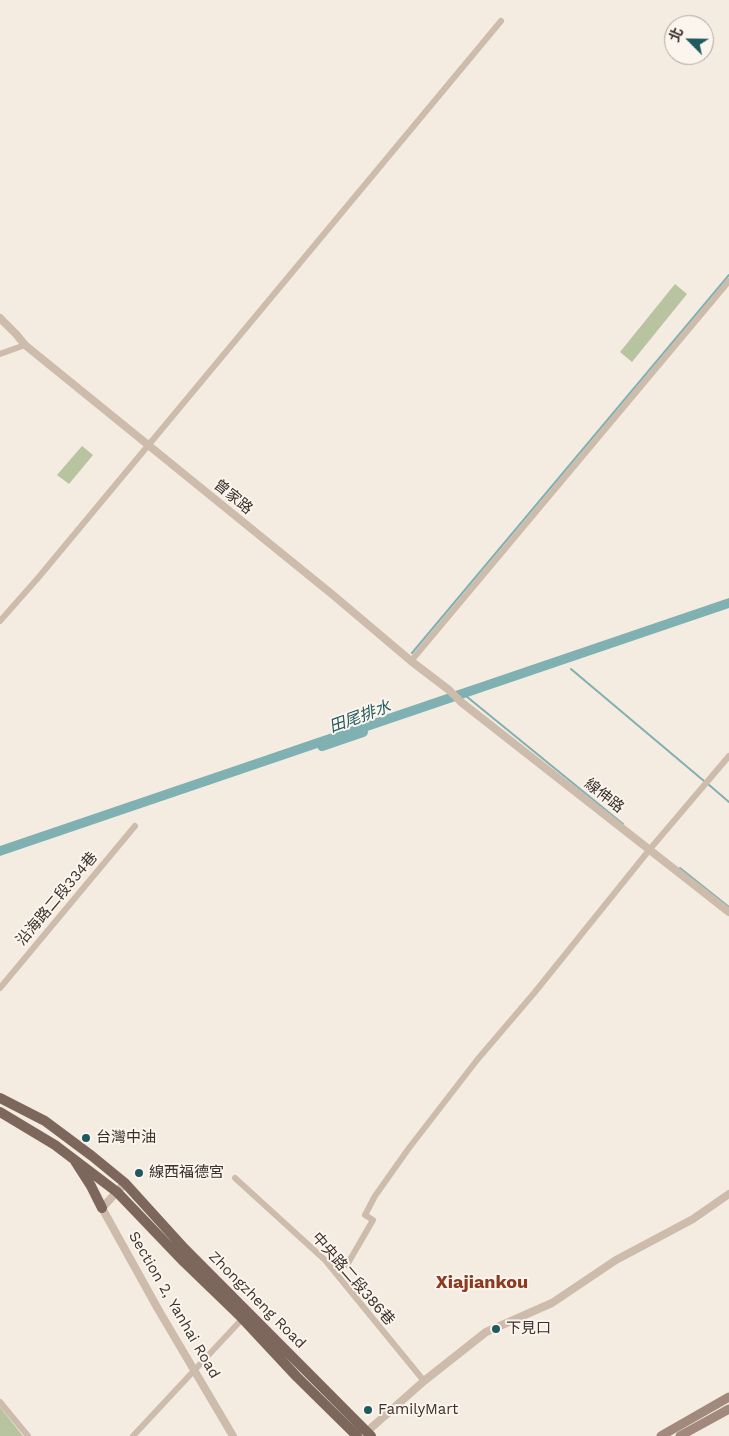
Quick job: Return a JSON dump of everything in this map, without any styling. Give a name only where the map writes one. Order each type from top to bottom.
[{"type":"main road","points":[[0,1098],[45,1122],[125,1183]]},
{"type":"main road","points":[[0,1112],[72,1156],[117,1192]]},
{"type":"main road","points":[[72,1156],[102,1208]]},
{"type":"main road","name":"Zhongzheng Road","points":[[125,1183],[245,1315],[364,1435]]},
{"type":"main road","name":"Zhongzheng Road","points":[[117,1192],[184,1262],[245,1315]]},
{"type":"main road","points":[[661,1436],[729,1397]]},
{"type":"main road","points":[[680,1436],[729,1409]]},
{"type":"street","points":[[0,620],[38,578],[501,21]]},
{"type":"street","points":[[411,661],[729,281]]},
{"type":"street","name":"曾家路","points":[[0,318],[27,347],[452,694]]},
{"type":"street","points":[[0,354],[27,347]]},
{"type":"street","name":"線伸路","points":[[452,694],[729,912]]},
{"type":"street","points":[[347,1265],[372,1220],[365,1215],[375,1196],[409,1148],[477,1060],[729,756]]},
{"type":"street","name":"沿海路二段334巷","points":[[0,988],[135,826]]},
{"type":"street","name":"中央路二段386巷","points":[[235,1178],[324,1260],[424,1381]]},
{"type":"street","points":[[102,1208],[125,1183]]},
{"type":"street","points":[[364,1435],[424,1381],[486,1332],[552,1303],[616,1260],[693,1219],[729,1194]]},
{"type":"street","name":"Section 2, Yanhai Road","points":[[102,1208],[233,1436]]},
{"type":"street","points":[[133,1436],[245,1315]]},
{"type":"street","points":[[0,1402],[28,1436]]},
{"type":"green space","points":[[675,284],[687,294],[632,362],[620,352]]},
{"type":"green space","points":[[82,446],[93,455],[69,484],[57,475]]},
{"type":"green space","points":[[0,1407],[23,1436],[0,1436]]},
{"type":"water","points":[[729,598],[729,608],[0,856],[0,846]]},
{"type":"waterway","points":[[412,653],[729,275]]},
{"type":"waterway","points":[[571,669],[704,781]]},
{"type":"waterway","points":[[466,696],[623,824]]},
{"type":"waterway","name":"田尾排水","points":[[322,746],[363,732]]},
{"type":"waterway","points":[[708,784],[729,802]]},
{"type":"waterway","points":[[680,868],[729,907]]},
{"type":"place","name":"台灣中油","points":[[86,1138]]},
{"type":"place","name":"線西福德宮","points":[[139,1173]]},
{"type":"place","name":"下見口","points":[[496,1329]]},
{"type":"place","name":"FamilyMart","points":[[368,1410]]},
{"type":"district","name":"Xiajiankou","points":[[482,1283]]}]
